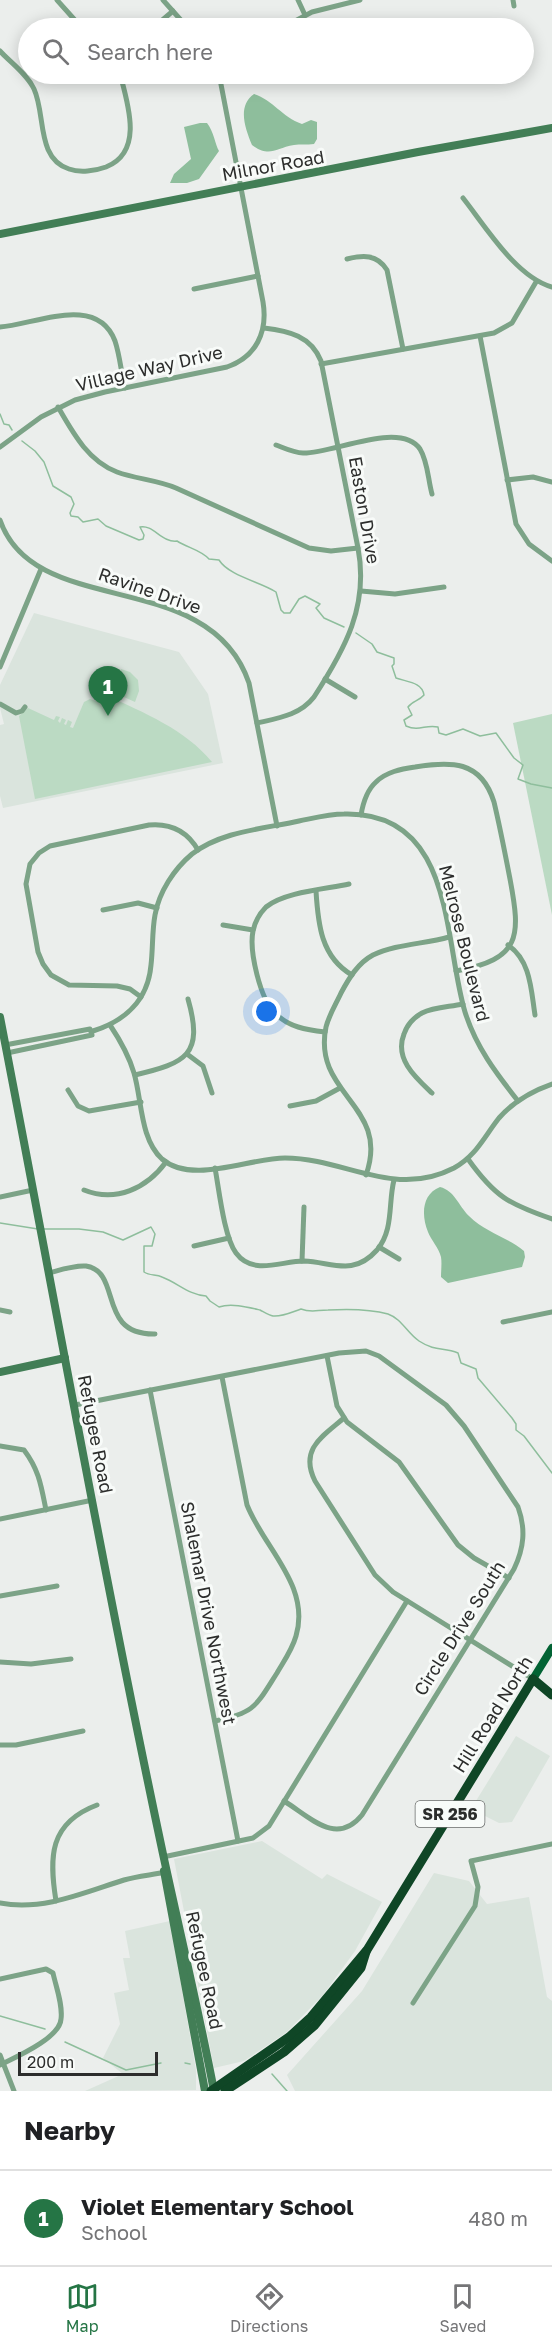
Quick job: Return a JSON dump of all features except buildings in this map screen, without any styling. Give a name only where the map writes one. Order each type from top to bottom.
[{"type":"highway","points":[[533,1679],[552,1686]]},
{"type":"highway","points":[[533,1679],[552,1695]]},
{"type":"highway","name":"Hill Road North","points":[[357,1966],[533,1679]]},
{"type":"highway","points":[[211,2091],[289,2037],[312,2017],[357,1966]]},
{"type":"highway","points":[[225,2091],[284,2052],[315,2025],[357,1966]]},
{"type":"main road","name":"Milnor Road","points":[[0,234],[552,128]]},
{"type":"main road","name":"Refugee Road","points":[[0,1017],[164,1857],[187,1998],[211,2091]]},
{"type":"main road","points":[[0,1372],[65,1358]]},
{"type":"main road","name":"Hill Road North","points":[[533,1679],[552,1648]]},
{"type":"main road","name":"Refugee Road","points":[[165,1872],[202,2024],[211,2091]]},
{"type":"street","points":[[57,0],[73,18]]},
{"type":"street","points":[[163,0],[179,18]]},
{"type":"street","points":[[298,0],[305,15]]},
{"type":"street","points":[[300,18],[360,0]]},
{"type":"street","points":[[165,18],[173,11]]},
{"type":"street","points":[[0,51],[18,70]]},
{"type":"street","points":[[31,84],[46,144],[52,156],[60,165],[83,172],[114,164],[125,154],[130,140],[131,126],[122,84]]},
{"type":"street","points":[[221,84],[264,309],[264,328]]},
{"type":"street","points":[[463,198],[523,272],[536,282],[552,287]]},
{"type":"street","points":[[347,259],[362,256],[374,258],[379,260],[387,270],[403,349]]},
{"type":"street","points":[[194,289],[258,276]]},
{"type":"street","points":[[321,364],[494,333],[512,323],[536,282]]},
{"type":"street","points":[[0,327],[70,314],[98,320],[108,329],[114,341],[125,388]]},
{"type":"street","name":"Easton Drive","points":[[257,723],[289,716],[301,710],[314,697],[355,618],[361,591],[362,572],[321,364],[315,349],[305,339],[286,331],[264,328]]},
{"type":"street","name":"Village Way Drive","points":[[0,447],[41,417],[85,396],[233,365],[255,348],[264,328]]},
{"type":"street","points":[[480,336],[516,524],[529,544],[552,561]]},
{"type":"street","points":[[58,407],[87,450],[102,464],[117,472],[164,483],[309,548],[331,551],[358,548]]},
{"type":"street","points":[[276,445],[304,453],[390,437],[409,440],[415,443],[423,454],[432,494]]},
{"type":"street","points":[[507,480],[533,477],[552,482]]},
{"type":"street","name":"Ravine Drive","points":[[0,520],[17,549],[41,569],[186,615],[209,627],[225,641],[241,663],[251,689],[277,825]]},
{"type":"street","points":[[0,667],[41,569]]},
{"type":"street","points":[[361,591],[394,594],[444,587]]},
{"type":"street","points":[[325,679],[354,697]]},
{"type":"street","points":[[0,704],[16,712],[22,711],[25,706]]},
{"type":"street","points":[[361,815],[369,790],[389,773],[443,762],[460,765],[485,783],[492,795],[514,902],[516,927],[500,956],[488,963],[456,971]]},
{"type":"street","name":"Melrose Boulevard","points":[[5,1049],[90,1029],[93,1031],[110,1025],[129,1012],[141,997],[151,972],[157,908],[174,874],[198,850],[227,836],[277,825],[333,815],[361,815],[393,826],[410,838],[424,854],[437,880],[463,1004],[480,1049],[518,1101]]},
{"type":"street","points":[[141,997],[130,989],[117,986],[69,985],[51,975],[42,964],[36,945],[27,898],[28,870],[39,853],[57,843],[149,825],[162,824],[175,827],[186,835],[198,850]]},
{"type":"street","points":[[326,1032],[292,1025],[270,1008],[260,983],[252,945],[253,930],[258,917],[272,903],[290,896],[350,884]]},
{"type":"street","points":[[316,891],[326,950],[337,965],[352,975]]},
{"type":"street","points":[[104,910],[138,903],[157,908]]},
{"type":"street","points":[[223,925],[253,930]]},
{"type":"street","points":[[366,1174],[371,1155],[370,1134],[361,1115],[340,1088],[327,1061],[326,1032],[333,1008],[352,975],[363,962],[375,954],[449,937]]},
{"type":"street","points":[[508,945],[519,954],[526,965],[536,1015]]},
{"type":"street","points":[[135,1075],[168,1066],[187,1054],[192,1045],[195,1029],[188,999]]},
{"type":"street","points":[[432,1093],[406,1063],[402,1051],[403,1038],[412,1020],[423,1013],[463,1004]]},
{"type":"street","points":[[110,1025],[131,1063],[151,1145],[166,1162],[189,1170],[271,1158],[298,1158],[394,1180],[434,1176],[468,1159],[476,1152],[499,1118],[518,1101],[552,1084]]},
{"type":"street","points":[[187,1054],[202,1066],[212,1093]]},
{"type":"street","points":[[290,1106],[323,1099],[340,1088]]},
{"type":"street","points":[[68,1090],[78,1106],[89,1111],[141,1102]]},
{"type":"street","points":[[468,1159],[489,1186],[504,1199],[523,1209],[552,1219]]},
{"type":"street","points":[[84,1190],[105,1195],[132,1191],[149,1181],[166,1162]]},
{"type":"street","points":[[215,1168],[229,1238],[236,1252],[250,1263],[265,1267],[302,1261],[331,1266],[352,1265],[365,1260],[379,1247],[388,1227],[394,1180]]},
{"type":"street","points":[[0,1197],[33,1191]]},
{"type":"street","points":[[302,1261],[304,1206]]},
{"type":"street","points":[[194,1246],[229,1238]]},
{"type":"street","points":[[379,1247],[399,1259]]},
{"type":"street","points":[[49,1273],[79,1266],[94,1269],[106,1281],[112,1307],[119,1319],[135,1331],[145,1335],[155,1334]]},
{"type":"street","points":[[0,1310],[9,1312]]},
{"type":"street","points":[[503,1322],[552,1312]]},
{"type":"street","name":"Circle Drive South","points":[[75,1405],[359,1351],[379,1356],[440,1401],[455,1415],[511,1495],[520,1513],[524,1531],[523,1548],[509,1578],[362,1815],[352,1825],[339,1830],[332,1829],[313,1821],[284,1801]]},
{"type":"street","points":[[327,1356],[337,1406],[344,1418],[399,1462],[458,1545],[474,1558],[509,1578]]},
{"type":"street","points":[[215,1721],[239,1716],[260,1700],[291,1648],[298,1629],[299,1616],[294,1588],[247,1505],[222,1377]]},
{"type":"street","name":"Shalemar Drive Northwest","points":[[150,1390],[238,1841]]},
{"type":"street","points":[[344,1418],[315,1444],[309,1462],[312,1475],[375,1575],[387,1588],[533,1679]]},
{"type":"street","points":[[0,1446],[24,1450],[31,1459],[38,1471],[46,1510]]},
{"type":"street","points":[[0,1519],[93,1500]]},
{"type":"street","points":[[0,1596],[57,1586]]},
{"type":"street","points":[[164,1857],[253,1838],[265,1830],[407,1601]]},
{"type":"street","points":[[0,1662],[31,1664],[71,1659]]},
{"type":"street","points":[[0,1745],[83,1731]]},
{"type":"street","points":[[56,1900],[51,1867],[57,1839],[76,1816],[97,1805]]},
{"type":"street","points":[[413,2003],[476,1906],[478,1887],[471,1861],[552,1844]]},
{"type":"street","points":[[0,1903],[25,1905],[88,1894],[128,1879],[165,1872]]},
{"type":"street","points":[[0,1978],[46,1969],[53,1973],[62,2017],[60,2025],[52,2036],[2,2064]]},
{"type":"street","points":[[0,2055],[14,2091]]},
{"type":"shaded area","points":[[254,94],[267,100],[295,121],[302,124],[311,120],[317,122],[317,139],[314,144],[294,145],[268,152],[252,145],[245,125],[244,111]]},
{"type":"shaded area","points":[[207,123],[219,151],[199,179],[187,183],[170,183],[174,174],[191,159],[184,127]]},
{"type":"shaded area","points":[[34,613],[179,652],[208,694],[223,763],[3,808],[0,796],[0,725],[4,724],[0,708],[0,685]]},
{"type":"shaded area","points":[[121,669],[130,672],[138,680],[139,691],[135,702],[115,693],[113,689]]},
{"type":"shaded area","points":[[106,695],[177,731],[212,762],[35,799],[19,716],[28,708],[54,720],[56,716],[60,717],[58,721],[60,723],[62,718],[66,720],[64,724],[66,725],[68,720],[72,722],[70,727],[73,728],[84,702],[90,699],[102,703]]},
{"type":"shaded area","points":[[552,714],[552,915],[513,723]]},
{"type":"shaded area","points":[[440,1187],[453,1195],[475,1222],[524,1251],[522,1267],[448,1283],[441,1277],[439,1250],[428,1232],[424,1219],[426,1200],[434,1190]]},
{"type":"shaded area","points":[[516,1736],[550,1756],[512,1822],[499,1823],[471,1809]]},
{"type":"shaded area","points":[[262,1841],[322,1879],[327,1874],[382,1902],[355,1951],[323,1995],[287,2032],[244,2061],[214,2068],[174,1859]]},
{"type":"shaded area","points":[[434,1873],[469,1881],[487,1904],[529,1897],[547,1997],[552,2001],[552,2091],[295,2091],[287,2075],[362,1991]]},
{"type":"shaded area","points":[[170,1921],[196,2070],[196,2090],[85,2091],[123,2074],[103,2058],[120,2024],[114,1993],[129,1990],[123,1958],[130,1958],[125,1931]]},
{"type":"waterway","points":[[0,414],[4,424],[9,425],[12,430]]},
{"type":"waterway","points":[[22,441],[44,462],[53,486],[71,497],[74,504],[71,516],[78,517],[83,522],[98,519],[106,526],[139,540],[143,539],[144,535],[140,527],[149,528],[167,539],[198,551],[209,559],[219,560],[237,575],[270,588],[276,592],[284,613],[290,613],[299,599],[305,596],[320,604],[316,608],[324,618],[344,627]]},
{"type":"waterway","points":[[356,633],[372,644],[377,652],[394,658],[392,666],[396,678],[413,683],[423,691],[424,695],[408,707],[412,715],[404,720],[406,726],[438,727],[439,733],[446,735],[463,729],[480,736],[496,733],[514,758],[523,765],[518,779],[552,788]]},
{"type":"waterway","points":[[0,1223],[38,1229]]},
{"type":"waterway","points":[[42,1229],[79,1229],[103,1232],[123,1240],[151,1227],[155,1234],[152,1246],[144,1246],[144,1272],[162,1277],[194,1293],[206,1296],[219,1307],[229,1305],[244,1307],[260,1310],[273,1316],[301,1309],[311,1311],[366,1310],[393,1316],[419,1341],[430,1347],[458,1353],[461,1363],[476,1369],[478,1378],[512,1418],[516,1424],[516,1430],[524,1436],[552,1473]]},
{"type":"waterway","points":[[0,2016],[45,2029]]},
{"type":"waterway","points":[[65,2042],[126,2070],[161,2063]]},
{"type":"waterway","points":[[185,2063],[190,2064]]},
{"type":"waterway","points":[[272,2074],[287,2091]]},
{"type":"place","name":"Violet Elementary School","points":[[108,716]]}]
